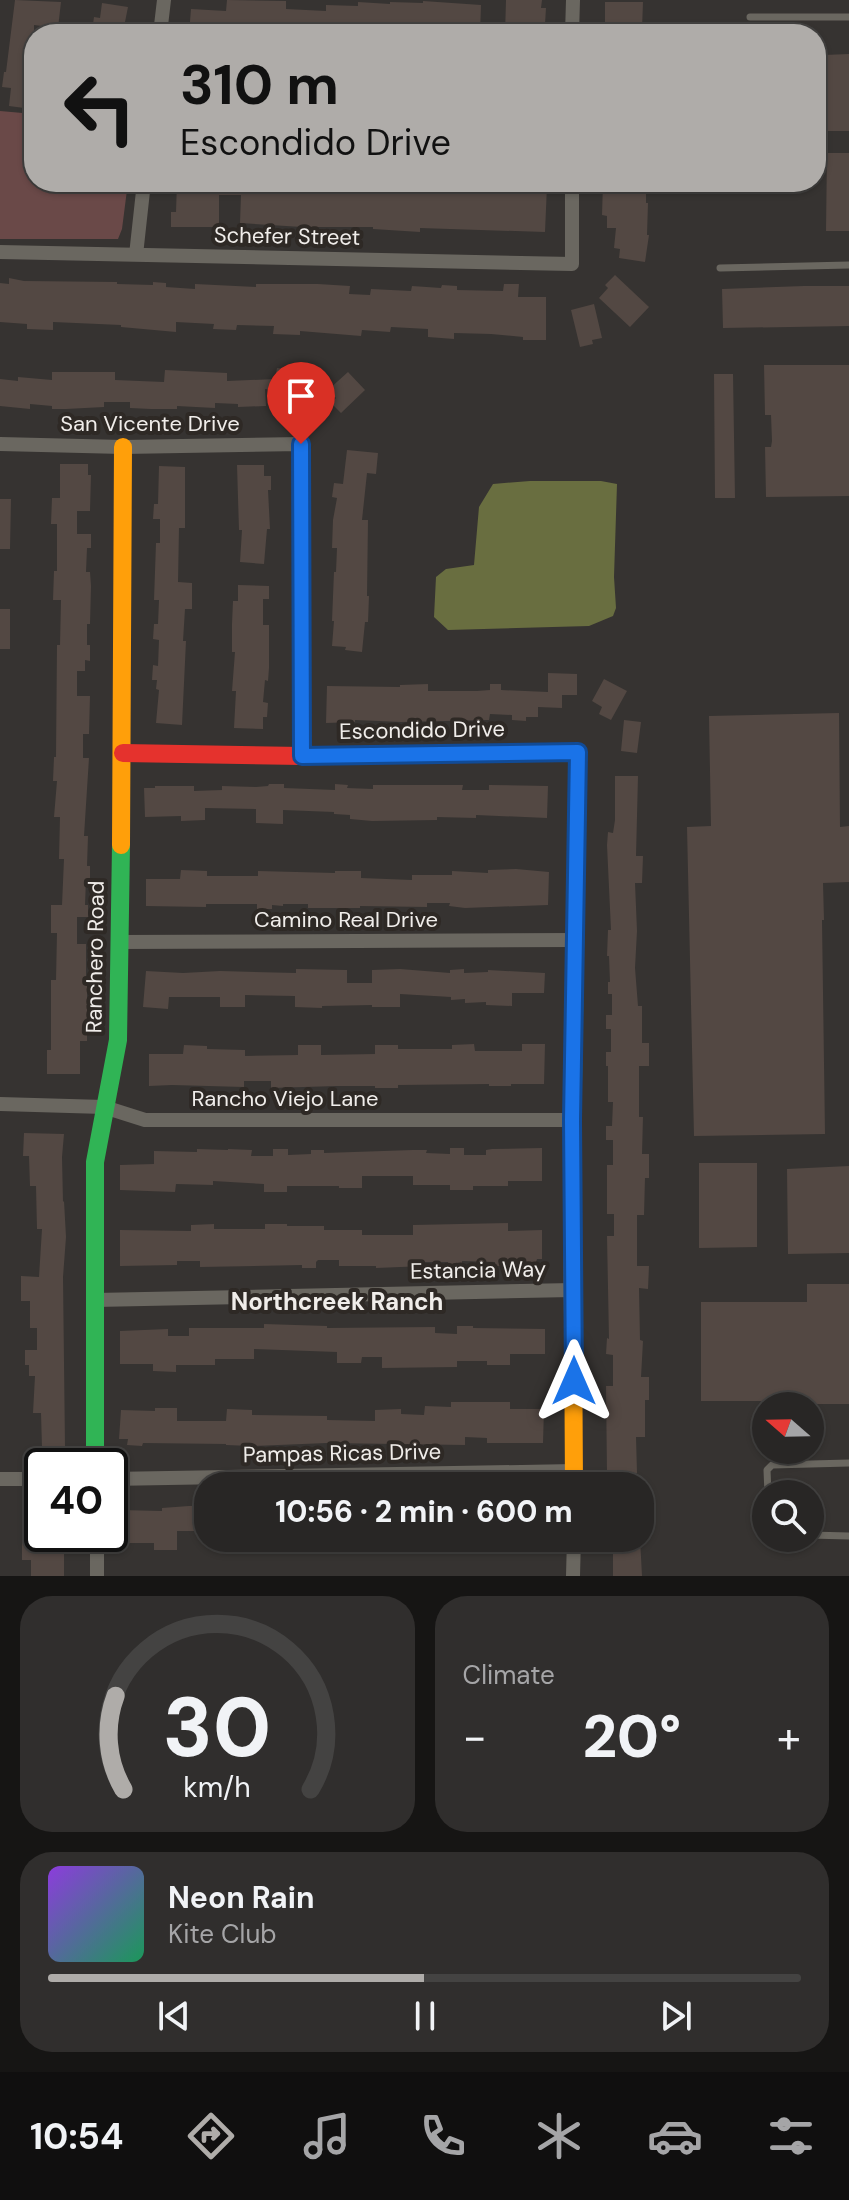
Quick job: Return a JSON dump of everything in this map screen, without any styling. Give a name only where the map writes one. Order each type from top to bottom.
[{"type":"street","points":[[161,24],[164,0]]},
{"type":"street","points":[[572,24],[573,0]]},
{"type":"street","points":[[136,255],[143,192]]},
{"type":"street","name":"Schefer Street","points":[[0,252],[572,264],[572,192]]},
{"type":"street","name":"San Vicente Drive","points":[[0,444],[123,447],[301,444],[302,756]]},
{"type":"street","name":"Ranchero Road","points":[[95,1448],[95,1162],[98,1131],[117,1049],[123,753],[123,447]]},
{"type":"street","name":"Escondido Drive","points":[[123,753],[302,756],[578,752],[574,940]]},
{"type":"street","points":[[574,940],[574,1472]]},
{"type":"street","name":"Camino Real Drive","points":[[119,942],[574,940]]},
{"type":"street","name":"Rancho Viejo Lane","points":[[0,1104],[104,1107],[145,1120],[572,1120]]},
{"type":"street","name":"Estancia Way","points":[[95,1300],[573,1290]]},
{"type":"street","points":[[0,1479],[24,1479]]},
{"type":"street","name":"Pampas Ricas Drive","points":[[128,1479],[194,1479]]},
{"type":"street","points":[[97,1552],[97,1576]]},
{"type":"street","points":[[573,1576],[574,1552]]},
{"type":"lane","points":[[750,17],[849,17]]},
{"type":"lane","points":[[720,268],[849,265]]},
{"type":"lane","points":[[767,1480],[767,1470],[772,1465],[849,1463]]},
{"type":"lane","points":[[824,1535],[849,1536]]},
{"type":"shaded area","points":[[0,111],[24,113],[24,192],[127,192],[118,239],[0,239]]},
{"type":"shaded area","points":[[601,481],[617,484],[616,608],[613,616],[589,626],[448,630],[434,617],[436,577],[446,569],[474,565],[479,507],[493,484]]},
{"type":"building","points":[[15,0],[61,2],[58,24],[24,24],[24,108],[9,106],[11,88],[2,87]]},
{"type":"building","points":[[227,0],[286,1],[286,9],[326,11],[326,5],[358,6],[358,2],[390,4],[423,1],[481,5],[480,24],[190,24],[191,9],[226,11]]},
{"type":"building","points":[[506,0],[542,0],[541,8],[546,8],[545,24],[505,24]]},
{"type":"building","points":[[605,2],[643,2],[642,24],[605,24]]},
{"type":"building","points":[[102,3],[128,7],[125,22],[133,23],[93,24],[94,17],[100,18]]},
{"type":"building","points":[[849,54],[849,131],[826,131],[826,55]]},
{"type":"building","points":[[827,153],[849,153],[849,231],[826,231]]},
{"type":"building","points":[[177,192],[547,192],[545,232],[420,228],[420,232],[373,227],[240,223],[241,195],[219,195],[219,227],[171,227],[171,212],[176,212]]},
{"type":"building","points":[[603,192],[646,192],[649,235],[645,262],[619,258],[620,249],[614,248],[616,228],[607,228],[607,216],[602,215]]},
{"type":"building","points":[[615,275],[649,307],[630,327],[599,298],[608,288],[605,285]]},
{"type":"building","points":[[9,278],[153,285],[153,282],[166,283],[166,287],[195,289],[195,284],[256,287],[256,284],[318,284],[350,286],[349,294],[370,295],[371,289],[411,291],[412,286],[441,288],[442,285],[457,286],[457,290],[503,291],[504,284],[519,284],[518,297],[546,297],[546,340],[454,333],[454,339],[428,337],[428,329],[391,327],[390,332],[362,330],[361,336],[300,331],[300,335],[273,334],[274,326],[237,325],[236,330],[213,329],[214,324],[176,322],[176,332],[121,325],[53,322],[53,330],[27,329],[27,324],[0,322],[0,283],[9,284]]},
{"type":"building","points":[[849,286],[849,326],[723,328],[722,289]]},
{"type":"building","points":[[594,304],[602,338],[580,347],[571,310]]},
{"type":"building","points":[[764,365],[849,365],[849,496],[766,497],[765,447],[771,447],[772,441],[771,415],[765,415]]},
{"type":"building","points":[[277,368],[309,371],[307,393],[265,389],[266,406],[238,407],[238,404],[215,403],[215,408],[177,406],[177,409],[151,409],[130,408],[130,402],[104,402],[104,407],[66,409],[30,404],[30,409],[0,406],[0,379],[52,380],[52,372],[115,372],[115,380],[164,382],[165,370],[227,373],[227,381],[275,379]]},
{"type":"building","points":[[348,372],[365,390],[341,413],[331,403],[336,398],[328,390]]},
{"type":"building","points":[[714,374],[733,374],[735,498],[715,498]]},
{"type":"building","points":[[347,450],[378,453],[376,474],[367,473],[362,520],[368,520],[369,596],[362,652],[332,646],[337,548],[332,548],[337,498],[332,497],[334,483],[343,484]]},
{"type":"building","points":[[60,464],[88,464],[88,475],[91,475],[90,511],[77,511],[77,534],[91,534],[86,572],[90,572],[91,586],[90,624],[87,624],[90,661],[85,660],[85,671],[77,671],[77,696],[90,696],[89,734],[83,734],[83,758],[89,758],[84,836],[88,836],[87,866],[90,866],[90,880],[86,879],[88,917],[77,917],[77,944],[86,944],[87,979],[87,1041],[80,1041],[80,1074],[47,1074],[47,1050],[51,1050],[51,980],[56,980],[57,933],[51,933],[51,905],[62,905],[64,859],[59,859],[60,817],[54,817],[57,781],[53,781],[61,600],[53,600],[54,571],[57,571],[57,524],[51,524],[52,498],[60,498]]},
{"type":"building","points":[[237,465],[264,465],[264,476],[271,476],[271,490],[268,490],[270,529],[267,529],[264,564],[240,562],[242,530],[239,530]]},
{"type":"building","points":[[159,466],[185,467],[185,528],[179,528],[178,582],[192,583],[192,609],[185,609],[182,725],[156,723],[159,690],[156,689],[157,680],[152,680],[153,665],[158,666],[159,640],[153,639],[154,624],[158,624],[159,600],[154,600],[160,519],[153,519],[154,504],[158,504]]},
{"type":"building","points":[[0,499],[11,499],[10,549],[0,549]]},
{"type":"building","points":[[238,585],[269,586],[269,599],[263,599],[263,625],[269,625],[269,668],[263,702],[268,703],[267,717],[263,717],[263,729],[234,728],[236,691],[232,691],[235,652],[232,652],[232,624],[233,601],[238,601]]},
{"type":"building","points":[[0,609],[10,609],[10,649],[0,649]]},
{"type":"building","points":[[548,673],[577,674],[577,695],[562,695],[562,708],[538,707],[538,717],[526,717],[526,721],[512,720],[512,715],[490,714],[489,720],[355,720],[326,723],[327,686],[400,687],[428,684],[428,691],[477,691],[490,690],[490,684],[501,684],[501,690],[548,692]]},
{"type":"building","points":[[604,679],[627,691],[611,720],[599,714],[602,707],[592,701]]},
{"type":"building","points":[[839,713],[840,827],[849,826],[849,882],[823,883],[825,1134],[694,1136],[687,827],[711,826],[709,716]]},
{"type":"building","points":[[624,720],[641,722],[637,753],[621,751]]},
{"type":"building","points":[[615,776],[638,776],[636,856],[643,856],[642,883],[635,883],[635,968],[638,1006],[642,1006],[642,1043],[649,1043],[649,1066],[639,1066],[639,1117],[643,1117],[642,1154],[649,1154],[649,1178],[645,1178],[644,1215],[637,1215],[637,1266],[649,1266],[648,1289],[639,1288],[640,1340],[643,1341],[641,1377],[649,1377],[649,1400],[645,1400],[645,1437],[636,1437],[637,1472],[607,1472],[606,1386],[613,1386],[613,1355],[606,1354],[609,1339],[607,1236],[614,1236],[614,1214],[607,1214],[607,1165],[613,1165],[613,1140],[606,1140],[606,1126],[612,1126],[613,1102],[608,1102],[606,1066],[606,1052],[611,1052],[611,1029],[606,1029],[606,1015],[612,1015],[612,994],[608,994],[608,930],[611,930],[607,845],[608,832],[613,833]]},
{"type":"building","points":[[284,784],[284,788],[335,790],[335,784],[348,785],[347,788],[373,789],[373,785],[463,785],[462,790],[489,790],[489,785],[548,786],[547,818],[476,815],[476,818],[372,821],[350,819],[350,815],[334,812],[283,810],[283,824],[256,823],[256,809],[205,808],[205,820],[181,821],[181,816],[145,817],[144,788],[194,786],[194,791]]},
{"type":"building","points":[[516,869],[549,872],[548,905],[465,908],[449,906],[450,903],[427,903],[427,907],[308,908],[308,904],[283,904],[272,905],[272,909],[257,909],[257,904],[146,906],[146,879],[180,879],[181,870],[207,871],[207,876],[258,876],[258,871],[361,871],[361,878],[412,880],[412,875]]},
{"type":"building","points":[[296,969],[347,970],[347,983],[372,983],[372,970],[450,973],[450,970],[464,969],[464,973],[488,970],[545,973],[544,993],[512,993],[512,1006],[465,1003],[465,999],[451,1000],[451,997],[400,994],[400,1007],[295,1007],[295,996],[245,995],[245,1007],[220,1007],[220,997],[169,997],[168,1009],[143,1007],[146,971],[296,973]]},
{"type":"building","points":[[474,1044],[475,1051],[522,1051],[522,1044],[545,1044],[544,1084],[271,1088],[271,1081],[244,1081],[244,1087],[149,1086],[149,1054],[183,1054],[184,1045],[245,1050],[245,1056],[298,1055],[298,1045],[321,1045],[321,1055],[375,1054],[375,1045],[398,1045],[398,1049],[452,1049],[452,1045]]},
{"type":"building","points":[[24,1133],[64,1134],[65,1447],[42,1448],[41,1413],[33,1413],[35,1376],[29,1376],[29,1365],[25,1365],[25,1350],[37,1350],[37,1328],[30,1328],[30,1301],[21,1301],[21,1276],[39,1277],[42,1229],[37,1229],[36,1186],[30,1186],[29,1156],[23,1156]]},
{"type":"building","points":[[450,1148],[464,1148],[464,1155],[486,1155],[486,1150],[492,1149],[542,1148],[542,1181],[508,1181],[508,1186],[473,1186],[473,1190],[450,1190],[450,1185],[413,1185],[413,1176],[362,1176],[362,1188],[287,1186],[287,1192],[264,1192],[264,1184],[213,1181],[213,1185],[176,1184],[175,1192],[120,1190],[120,1165],[154,1164],[154,1151],[252,1150],[251,1156],[273,1156],[273,1149],[288,1149],[288,1155],[311,1154],[311,1150],[324,1150],[324,1153],[427,1150],[426,1153],[450,1154]]},
{"type":"building","points":[[699,1163],[757,1163],[757,1247],[699,1248]]},
{"type":"building","points":[[849,1166],[849,1253],[788,1254],[787,1169]]},
{"type":"building","points":[[508,1223],[508,1231],[542,1230],[542,1259],[533,1262],[533,1266],[495,1266],[495,1262],[462,1261],[462,1266],[448,1266],[448,1262],[425,1262],[425,1266],[376,1268],[339,1266],[339,1260],[318,1260],[316,1268],[302,1268],[302,1265],[200,1267],[200,1261],[177,1261],[177,1265],[120,1266],[120,1230],[191,1231],[191,1225],[214,1224],[214,1229],[265,1229],[265,1224],[287,1224],[324,1226],[324,1230],[362,1230],[362,1235],[413,1235],[413,1225]]},
{"type":"building","points":[[807,1284],[849,1284],[849,1404],[824,1404],[824,1392],[752,1392],[752,1401],[701,1401],[701,1302],[807,1302]]},
{"type":"building","points":[[264,1324],[327,1328],[435,1327],[435,1333],[457,1334],[457,1326],[545,1329],[545,1354],[510,1354],[510,1365],[457,1361],[457,1367],[382,1368],[382,1357],[362,1357],[361,1363],[337,1363],[337,1352],[254,1349],[254,1359],[215,1359],[215,1365],[176,1365],[176,1372],[153,1371],[153,1364],[120,1364],[120,1331],[168,1329],[168,1336],[189,1336],[189,1328],[264,1328]]},
{"type":"building","points":[[451,1402],[510,1402],[510,1409],[544,1409],[543,1443],[487,1443],[487,1438],[465,1437],[465,1445],[143,1443],[142,1446],[127,1445],[128,1439],[119,1439],[121,1410],[177,1408],[177,1421],[226,1421],[227,1409],[252,1410],[252,1415],[327,1416],[327,1420],[375,1421],[375,1410],[401,1409],[401,1414],[424,1415],[425,1406],[451,1407]]},
{"type":"building","points":[[194,1506],[194,1531],[177,1531],[177,1550],[154,1550],[154,1543],[128,1543],[128,1510],[162,1511],[162,1508]]},
{"type":"building","points":[[24,1536],[24,1552],[64,1552],[64,1576],[31,1576],[31,1560],[22,1560]]},
{"type":"building","points":[[613,1552],[641,1552],[642,1576],[613,1576]]},
{"type":"traffic: fast","points":[[463,754],[578,752],[572,1149]]},
{"type":"traffic: fast","points":[[95,1448],[95,1162],[118,1040],[121,845]]},
{"type":"traffic: slow","points":[[121,845],[123,447]]},
{"type":"traffic: slow","points":[[572,1149],[574,1472]]},
{"type":"traffic: jam","points":[[123,753],[302,756],[463,754]]},
{"type":"district","name":"Northcreek Ranch","points":[[337,1301]]},
{"type":"route","points":[[301,444],[302,756],[578,752],[572,1120],[574,1381]]}]
